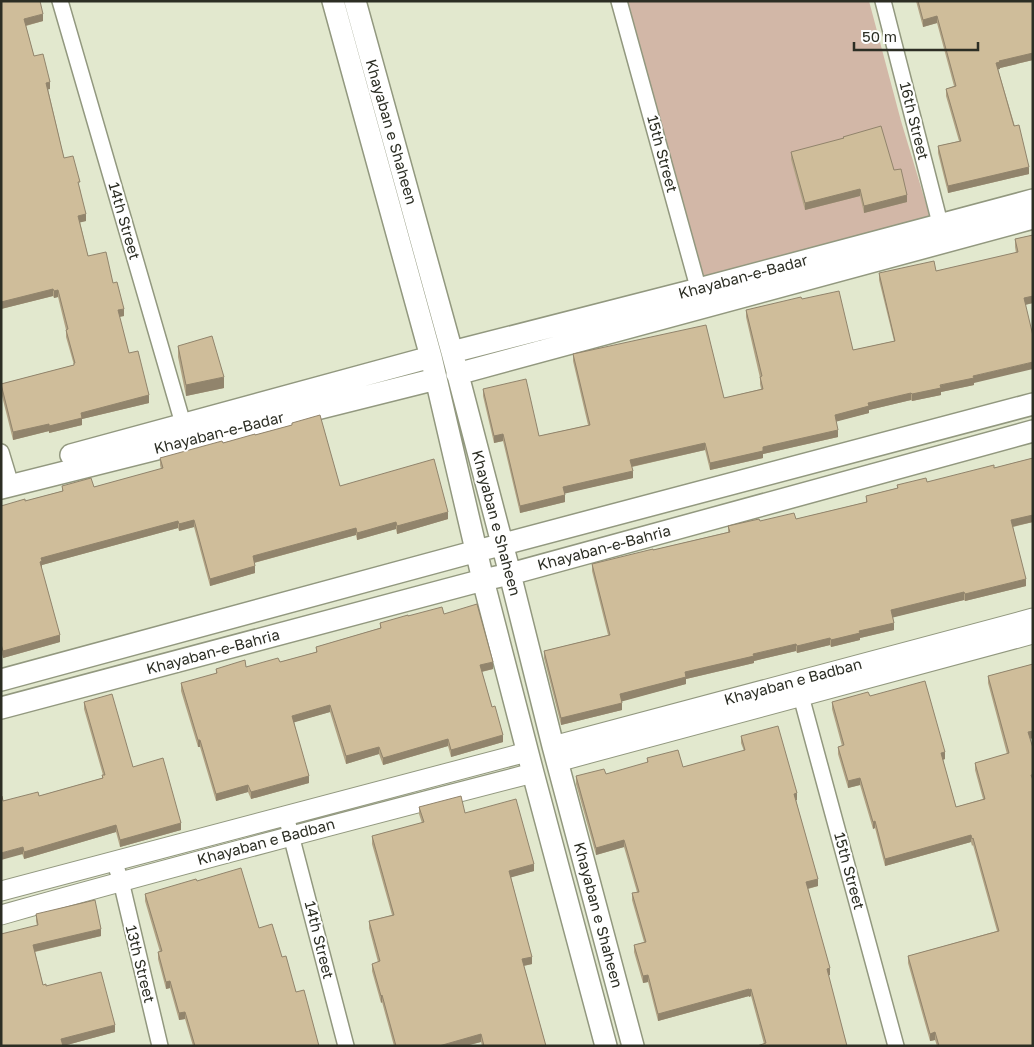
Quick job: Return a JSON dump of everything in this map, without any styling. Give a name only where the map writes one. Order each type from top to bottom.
[{"type":"main road","name":"Khayaban e Shaheen","points":[[333,1],[431,358],[483,580],[532,773],[606,1046]]},
{"type":"main road","name":"Khayaban e Shaheen","points":[[354,1],[452,352],[555,754],[634,1046]]},
{"type":"main road","name":"Khayaban-e-Badar","points":[[457,374],[701,298],[942,233],[1033,200]]},
{"type":"main road","points":[[393,218],[414,214]]},
{"type":"main road","name":"Khayaban-e-Badar","points":[[942,233],[1033,218]]},
{"type":"main road","name":"Khayaban-e-Badar","points":[[452,352],[701,298]]},
{"type":"main road","name":"Khayaban-e-Badar","points":[[186,433],[431,358]]},
{"type":"main road","name":"Khayaban-e-Badar","points":[[5,480],[186,433],[436,379]]},
{"type":"main road","name":"Khayaban-e-Bahria","points":[[1,680],[477,551],[1033,404]]},
{"type":"main road","name":"Khayaban-e-Bahria","points":[[1,708],[510,574],[1033,431]]},
{"type":"street","name":"14th Street","points":[[60,1],[186,433]]},
{"type":"street","name":"15th Street","points":[[620,1],[701,298]]},
{"type":"street","name":"16th Street","points":[[883,1],[942,233]]},
{"type":"street","points":[[1,452],[5,480]]},
{"type":"street","name":"Khayaban e Badban","points":[[799,689],[1033,618]]},
{"type":"street","name":"Khayaban e Badban","points":[[555,754],[799,689],[1033,634]]},
{"type":"street","name":"15th Street","points":[[799,689],[896,1046]]},
{"type":"street","name":"Khayaban e Badban","points":[[1,891],[527,752]]},
{"type":"street","name":"Khayaban e Badban","points":[[1,915],[292,835],[532,773]]},
{"type":"street","name":"14th Street","points":[[286,816],[346,1046]]},
{"type":"street","name":"13th Street","points":[[114,861],[160,1046]]},
{"type":"shaded area","points":[[625,1],[869,1],[901,121],[930,217],[703,281]]},
{"type":"building","points":[[1,1],[40,1],[43,14],[24,19],[34,56],[43,54],[50,82],[46,83],[64,158],[73,156],[86,214],[78,216],[88,256],[106,252],[113,283],[117,282],[124,309],[118,310],[129,353],[138,351],[149,395],[81,413],[82,418],[13,432],[1,384],[74,365],[75,363],[58,290],[54,291],[53,289],[1,302]]},
{"type":"building","points":[[918,1],[1033,1],[1033,53],[996,63],[1014,126],[1019,125],[1029,167],[948,186],[938,146],[961,141],[946,89],[956,86],[937,16],[923,20]]},
{"type":"building","points":[[881,126],[894,170],[901,169],[907,195],[864,206],[860,189],[805,203],[791,152]]},
{"type":"building","points":[[1033,235],[1033,296],[1024,298],[1033,336],[1033,362],[940,385],[941,388],[868,403],[869,406],[835,415],[838,430],[763,447],[763,451],[710,463],[705,443],[630,460],[633,471],[563,487],[565,495],[520,506],[503,434],[494,436],[483,389],[526,379],[539,436],[590,425],[573,354],[706,325],[724,398],[763,389],[760,377],[762,376],[746,310],[801,297],[802,299],[839,291],[853,350],[895,341],[879,273],[934,261],[936,271],[1018,252],[1015,239]]},
{"type":"building","points":[[212,336],[224,377],[186,385],[178,346]]},
{"type":"building","points":[[320,415],[340,486],[434,459],[448,512],[397,526],[396,522],[357,533],[356,528],[253,556],[255,566],[210,579],[194,520],[179,524],[178,521],[41,558],[42,561],[40,562],[60,635],[3,651],[1,644],[1,506],[63,491],[62,486],[91,478],[94,487],[163,468],[160,458],[222,441],[223,443],[255,435]]},
{"type":"building","points":[[1033,458],[1033,515],[1011,520],[1026,579],[891,610],[894,623],[831,640],[830,638],[797,646],[796,644],[685,672],[686,677],[620,694],[622,703],[561,718],[544,651],[610,635],[592,564],[730,532],[728,526],[759,519],[760,521],[794,513],[796,519],[867,502],[866,496],[898,488],[897,485],[926,478],[927,482],[994,465],[994,468]]},
{"type":"building","points":[[477,604],[493,662],[480,665],[492,707],[495,706],[503,735],[451,750],[448,739],[383,758],[379,747],[346,756],[330,705],[292,716],[309,776],[251,792],[248,785],[216,794],[181,683],[217,673],[216,669],[245,660],[246,667],[278,658],[280,662],[317,652],[316,647],[381,628],[380,623],[408,615],[442,607],[444,614]]},
{"type":"building","points":[[1033,664],[1033,731],[1028,732],[1033,748],[1033,775],[1031,775],[1033,780],[1033,1046],[939,1046],[935,1032],[930,1034],[908,956],[999,931],[973,838],[971,835],[885,859],[875,821],[873,822],[860,778],[848,781],[838,747],[844,745],[832,702],[868,692],[870,696],[925,681],[945,752],[941,753],[956,807],[985,799],[975,763],[1009,753],[988,676]]},
{"type":"building","points":[[112,694],[133,767],[163,758],[181,823],[120,840],[116,825],[24,852],[23,847],[1,853],[2,796],[3,801],[38,792],[39,796],[103,778],[102,775],[105,775],[84,702]]},
{"type":"building","points":[[778,726],[797,793],[794,794],[818,879],[806,882],[830,968],[827,969],[847,1046],[757,1046],[766,1043],[751,989],[658,1014],[648,975],[643,976],[634,945],[646,942],[632,893],[639,892],[624,840],[596,848],[576,776],[604,769],[606,774],[648,762],[647,758],[678,750],[683,767],[745,750],[741,736]]},
{"type":"building","points":[[461,796],[465,813],[516,799],[534,864],[509,871],[532,957],[522,959],[546,1046],[484,1046],[481,1034],[439,1046],[396,1046],[372,964],[380,961],[369,921],[394,915],[372,836],[424,822],[419,807]]},
{"type":"building","points":[[241,868],[259,928],[272,924],[282,957],[286,956],[296,992],[304,990],[319,1046],[195,1046],[185,1012],[179,1013],[170,981],[166,982],[158,952],[162,951],[145,894]]},
{"type":"building","points":[[95,900],[101,929],[33,945],[43,985],[46,984],[46,986],[101,972],[115,1025],[61,1039],[63,1046],[1,1046],[1,934],[38,925],[36,914]]}]
